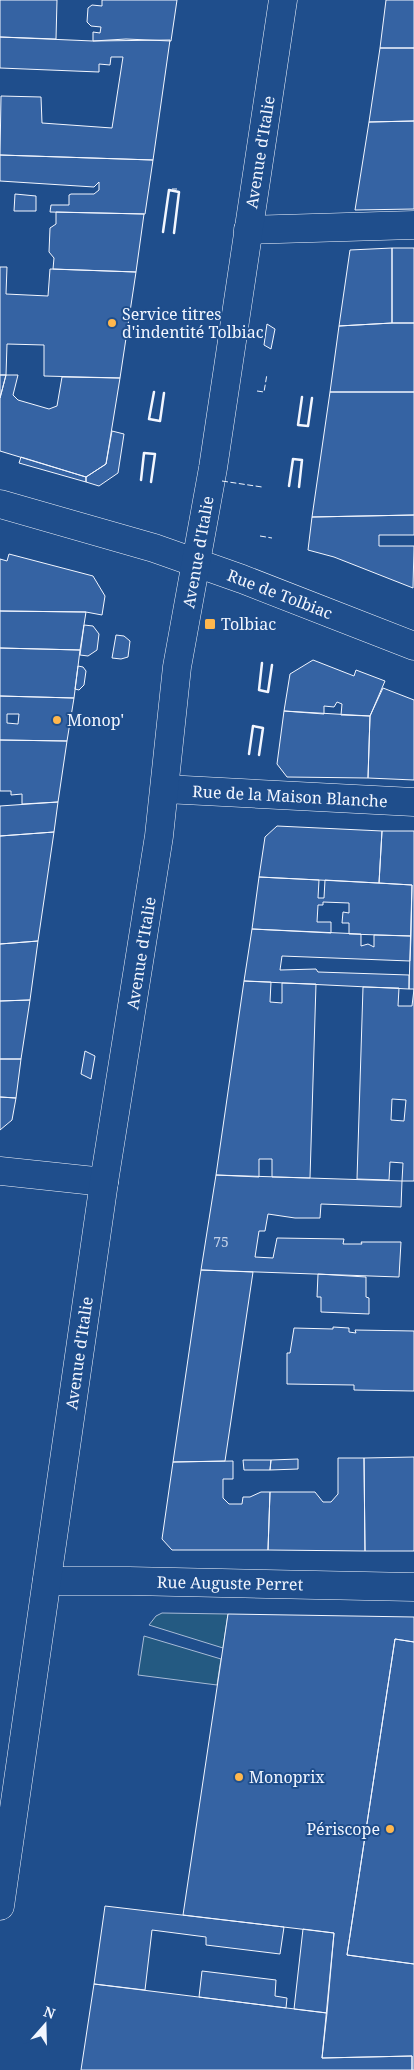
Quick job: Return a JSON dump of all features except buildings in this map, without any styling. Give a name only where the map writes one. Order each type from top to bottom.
[{"type":"main road","name":"Avenue d'Italie","points":[[0,1906],[104,1182],[119,1098],[165,789],[178,667],[213,468],[283,0]]},
{"type":"main road","points":[[248,230],[414,225]]},
{"type":"main road","name":"Rue de Tolbiac","points":[[0,504],[124,538],[196,562],[414,646]]},
{"type":"main road","name":"Rue de la Maison Blanche","points":[[165,789],[414,802]]},
{"type":"main road","points":[[0,1171],[104,1182]]},
{"type":"main road","name":"Rue Auguste Perret","points":[[47,1581],[414,1587]]},
{"type":"shaded area","points":[[162,1613],[228,1614],[223,1648],[149,1625],[156,1616]]},
{"type":"shaded area","points":[[144,1636],[221,1659],[217,1685],[138,1675]]},
{"type":"fence","points":[[172,189],[177,189]]},
{"type":"fence","points":[[257,391],[264,392],[267,374]]},
{"type":"fence","points":[[222,481],[262,487]]},
{"type":"fence","points":[[260,536],[272,538]]},
{"type":"wall","points":[[163,232],[169,190],[179,192],[174,233]]},
{"type":"wall","points":[[154,392],[149,419],[160,421],[164,393]]},
{"type":"wall","points":[[302,397],[298,425],[308,426],[312,398]]},
{"type":"wall","points":[[141,480],[144,453],[155,454],[151,482]]},
{"type":"wall","points":[[289,486],[293,459],[302,460],[299,487]]},
{"type":"wall","points":[[262,663],[259,690],[268,692],[272,665]]},
{"type":"wall","points":[[249,754],[253,726],[263,728],[259,755]]},
{"type":"place","name":"Service titres d'indentité Tolbiac","points":[[112,323]]},
{"type":"place","name":"Tolbiac","points":[[210,624]]},
{"type":"place","name":"Monop'","points":[[57,720]]},
{"type":"place","name":"Monoprix","points":[[239,1777]]},
{"type":"place","name":"Périscope","points":[[390,1829]]}]
